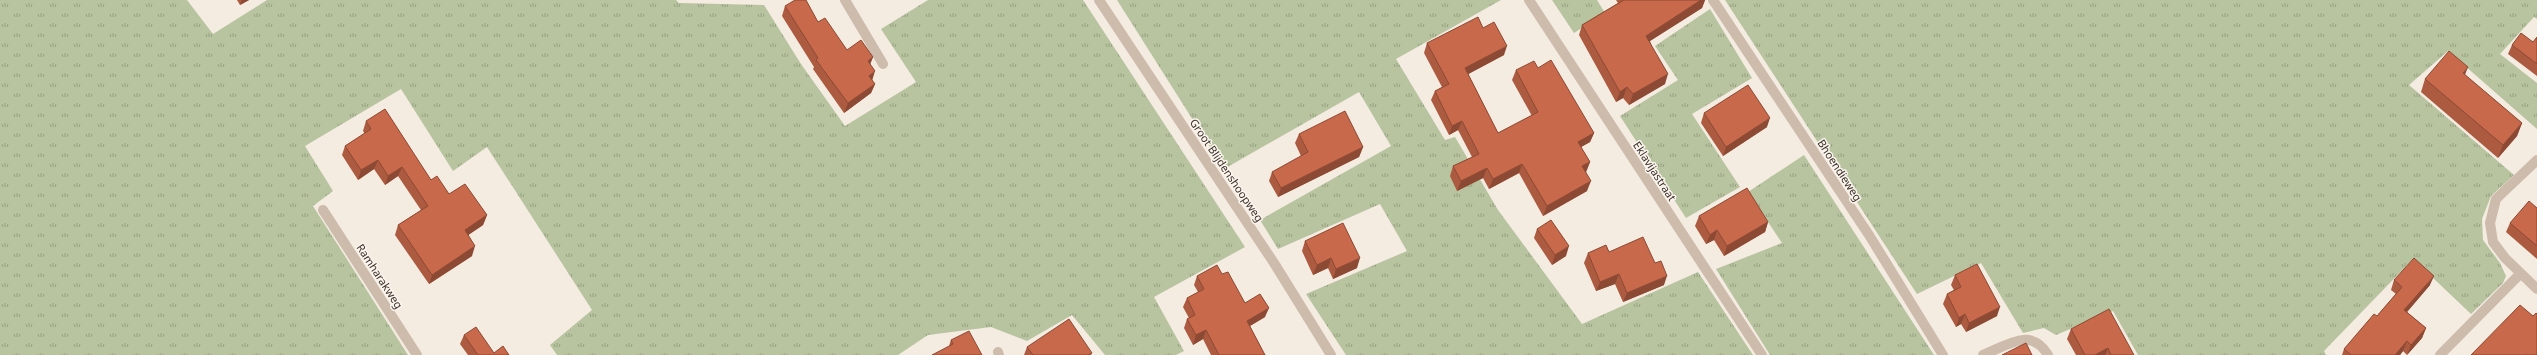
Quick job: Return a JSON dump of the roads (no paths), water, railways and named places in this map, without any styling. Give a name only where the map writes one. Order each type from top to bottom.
[{"type":"street","points":[[845,0],[883,64]]},
{"type":"street","name":"Groot Blijdenshoopweg","points":[[1099,0],[1274,263],[1331,355]]},
{"type":"street","name":"Eklavijastraat","points":[[1529,0],[1762,355]]},
{"type":"street","name":"Bhoendieweg","points":[[1713,0],[1869,235],[1943,355]]},
{"type":"street","points":[[2537,160],[2496,199],[2490,223],[2493,242],[2520,274],[2537,289]]},
{"type":"street","name":"Ramharakweg","points":[[323,210],[417,355]]},
{"type":"street","points":[[2440,355],[2520,274]]},
{"type":"street","points":[[1983,355],[2022,339],[2032,340],[2042,345],[2048,355]]}]
